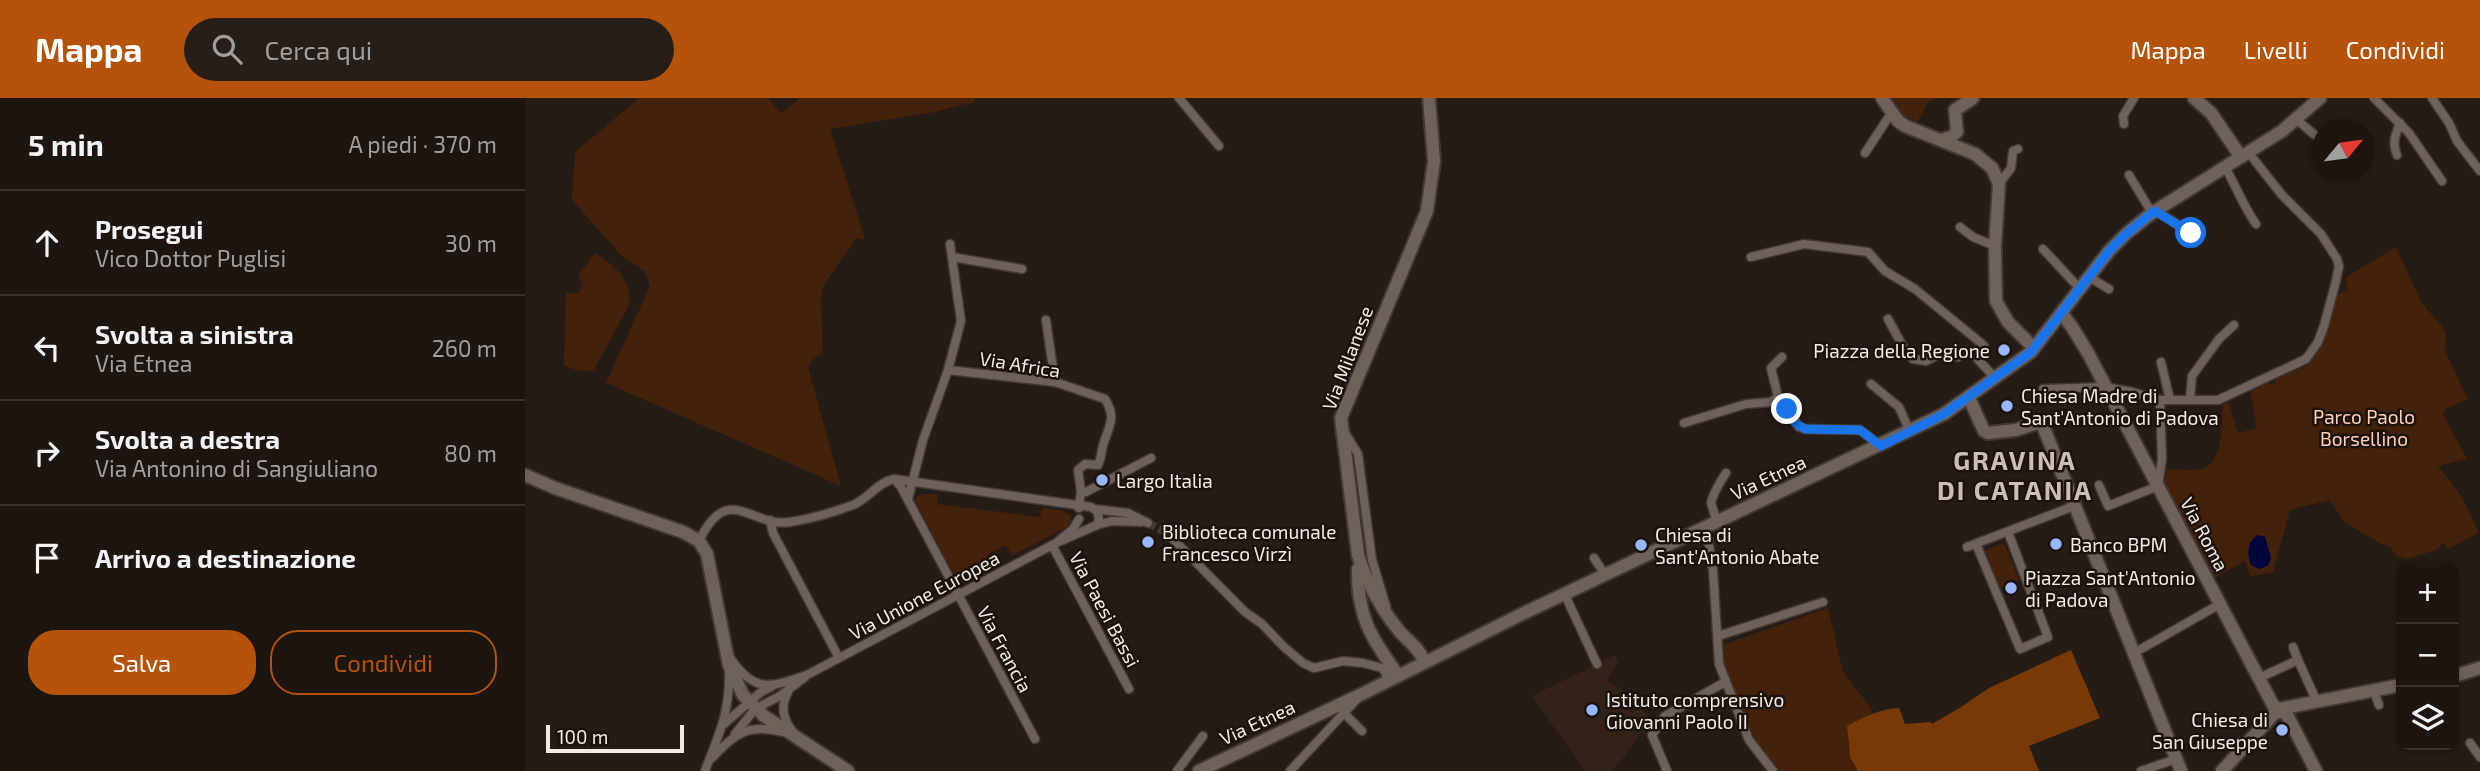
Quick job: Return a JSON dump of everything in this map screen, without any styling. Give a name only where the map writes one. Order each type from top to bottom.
[{"type":"main road","name":"Via Milanese","points":[[1424,661],[1417,647],[1403,635],[1368,583],[1358,555],[1342,429],[1344,409],[1427,211],[1434,161],[1429,98]]},
{"type":"main road","points":[[1882,98],[1905,126],[1975,154]]},
{"type":"main road","points":[[1973,98],[1955,110],[1962,137],[1975,154],[1992,168],[1999,184],[1995,246],[1996,301],[2008,322],[2034,348]]},
{"type":"main road","points":[[2194,98],[2211,113],[2244,154]]},
{"type":"main road","name":"Via Etnea","points":[[1199,771],[1360,695],[1388,671],[1424,661],[1944,414],[2034,348],[2127,233],[2154,212],[2282,131],[2320,98]]},
{"type":"main road","points":[[1941,140],[1954,136],[1958,128]]},
{"type":"main road","name":"Via Roma","points":[[2062,314],[2155,472],[2158,486],[2273,705],[2287,715],[2316,771]]},
{"type":"main road","points":[[1969,398],[1984,431],[1988,433],[2016,430],[2038,423],[2043,426],[2178,765]]},
{"type":"main road","points":[[525,475],[683,532],[699,541],[707,554],[729,665],[752,706],[794,737],[848,771]]},
{"type":"main road","points":[[1358,555],[1363,618],[1388,671]]},
{"type":"main road","points":[[2459,674],[2480,668]]},
{"type":"main road","points":[[2222,771],[2280,710],[2396,686]]},
{"type":"street","points":[[1179,98],[1219,146]]},
{"type":"street","points":[[2124,124],[2123,116],[2134,98]]},
{"type":"street","points":[[2374,98],[2400,124],[2442,181]]},
{"type":"street","points":[[2432,98],[2449,123],[2457,141],[2480,171]]},
{"type":"street","points":[[1865,153],[1892,113]]},
{"type":"street","points":[[2296,119],[2312,133]]},
{"type":"street","points":[[2397,155],[2393,145],[2400,124]]},
{"type":"street","points":[[1999,184],[2011,168],[2013,151],[2018,149]]},
{"type":"street","points":[[2043,389],[2105,387],[2160,400],[2218,400],[2306,359],[2318,342],[2336,281],[2339,266],[2337,259],[2321,234],[2244,154]]},
{"type":"street","points":[[2225,167],[2243,206],[2256,224]]},
{"type":"street","points":[[2129,175],[2154,212],[2191,233]]},
{"type":"street","points":[[1960,227],[1973,237],[1995,246]]},
{"type":"street","points":[[908,499],[923,440],[948,370],[961,321],[950,244]]},
{"type":"street","points":[[1752,257],[1804,244],[1868,252],[1885,271],[1915,289],[1981,344],[1983,346],[1975,356]]},
{"type":"street","points":[[2043,249],[2080,289]]},
{"type":"street","points":[[952,257],[1022,269]]},
{"type":"street","points":[[2089,277],[2109,289]]},
{"type":"street","points":[[1888,319],[1906,352],[1913,359],[1926,361],[1940,354],[1958,357],[1966,351],[1975,356],[1995,378]]},
{"type":"street","points":[[1046,320],[1055,382]]},
{"type":"street","points":[[2190,400],[2192,376],[2219,339],[2234,325]]},
{"type":"street","points":[[1782,358],[1771,368],[1778,397],[1799,427],[1860,430],[1881,446]]},
{"type":"street","points":[[2161,362],[2170,400]]},
{"type":"street","name":"Via Africa","points":[[948,370],[1055,382],[1074,390],[1098,395],[1107,402],[1112,422],[1101,461],[1098,465],[1084,464],[1078,470],[1080,491]]},
{"type":"street","points":[[1871,384],[1899,407],[1910,432]]},
{"type":"street","points":[[1684,423],[1746,404],[1771,402],[1778,397]]},
{"type":"street","points":[[2155,472],[2162,436],[2160,400]]},
{"type":"street","points":[[1342,429],[1358,454],[1372,560],[1391,619]]},
{"type":"street","points":[[1083,511],[1128,513],[1148,523],[1112,521],[1092,526],[1082,525],[1080,491],[1086,492],[1151,458]]},
{"type":"street","points":[[1726,473],[1711,503],[1719,664],[1749,740],[1773,771]]},
{"type":"street","points":[[699,541],[707,527],[729,510],[742,509],[782,523],[793,521],[855,504],[886,481],[894,479],[1083,511],[1099,516],[1092,526]]},
{"type":"street","name":"Via Francia","points":[[894,479],[908,499],[1035,739]]},
{"type":"street","points":[[2099,485],[2108,506],[2158,486]]},
{"type":"street","points":[[2008,532],[2048,637],[2020,649],[1972,546],[2074,506]]},
{"type":"street","points":[[1054,544],[1073,529],[1083,511]]},
{"type":"street","points":[[770,520],[773,533],[839,658]]},
{"type":"street","name":"Via Unione Europea","points":[[807,675],[1092,526]]},
{"type":"street","points":[[1167,533],[1244,611],[1308,666],[1320,667],[1350,661],[1388,671]]},
{"type":"street","name":"Via Paesi Bassi","points":[[1054,544],[1129,689]]},
{"type":"street","points":[[1594,558],[1606,576]]},
{"type":"street","points":[[1565,595],[1597,664]]},
{"type":"street","points":[[1718,636],[1823,602]]},
{"type":"street","points":[[2134,653],[2220,604]]},
{"type":"street","points":[[2293,647],[2316,702]]},
{"type":"street","points":[[725,651],[746,678],[759,684],[774,686]]},
{"type":"street","points":[[2259,678],[2298,660]]},
{"type":"street","points":[[705,771],[723,724],[729,698],[729,665]]},
{"type":"street","points":[[723,724],[752,706],[788,691],[807,675]]},
{"type":"street","points":[[710,761],[736,734],[761,692],[807,675]]},
{"type":"street","points":[[1668,771],[1652,735],[1665,716],[1725,682]]},
{"type":"street","points":[[2372,689],[2379,705]]},
{"type":"street","points":[[788,691],[783,701],[783,713],[794,737]]},
{"type":"street","points":[[1290,771],[1360,695]]},
{"type":"street","points":[[1344,713],[1362,731]]},
{"type":"street","points":[[736,734],[767,729],[794,737]]},
{"type":"street","points":[[1177,771],[1203,736]]},
{"type":"street","points":[[2470,743],[2480,757]]},
{"type":"street","points":[[2141,771],[2178,765]]},
{"type":"shaded area","points":[[2258,535],[2265,537],[2271,558],[2268,566],[2259,569],[2251,565],[2248,553],[2249,545]]},
{"type":"shaded area","points":[[2071,650],[2100,718],[2029,746],[2039,771],[1858,771],[1850,757],[1847,726],[1859,720],[1878,712],[1899,708],[1905,724],[1932,724],[1989,688]]},
{"type":"shaded area","name":"Istituto comprensivo Giovanni Paolo II","points":[[1615,655],[1619,662],[1607,681],[1636,697],[1650,722],[1613,771],[1585,771],[1532,696]]},
{"type":"green space","points":[[639,98],[768,98],[781,113],[800,98],[975,98],[974,102],[930,113],[830,129],[865,239],[857,238],[824,284],[821,298],[823,354],[814,358],[808,367],[841,486],[606,383],[650,286],[645,272],[622,256],[572,200],[575,152]]},
{"type":"green space","points":[[1891,98],[1937,98],[1928,103],[1917,122],[1901,114]]},
{"type":"green space","name":"Parco Paolo Borsellino","points":[[2396,247],[2421,302],[2444,329],[2445,351],[2468,399],[2445,409],[2443,414],[2467,459],[2438,466],[2462,497],[2479,533],[2448,549],[2443,543],[2436,550],[2407,559],[2397,556],[2389,546],[2345,522],[2329,500],[2290,510],[2273,572],[2250,576],[2245,561],[2212,579],[2208,572],[2208,562],[2202,561],[2164,489],[2166,469],[2200,469],[2214,460],[2220,442],[2222,404],[2229,403],[2238,433],[2257,428],[2250,390],[2260,388],[2259,386],[2268,382],[2276,383],[2276,378],[2309,365],[2322,345],[2334,296],[2348,290],[2345,278]]},
{"type":"green space","points":[[595,253],[608,262],[625,281],[629,305],[594,370],[583,371],[564,365],[566,292],[578,294],[583,285],[578,276]]},
{"type":"green space","points":[[938,494],[937,504],[1040,517],[1042,508],[1063,511],[1071,516],[1071,521],[1068,526],[1012,556],[1006,545],[987,555],[992,566],[959,584],[915,501],[917,496]]},
{"type":"green space","points":[[2004,543],[2019,580],[1997,589],[1982,552]]},
{"type":"green space","points":[[1828,608],[1843,672],[1869,705],[1872,713],[1847,727],[1850,757],[1858,771],[1778,771],[1757,743],[1733,697],[1722,645]]},
{"type":"tunnel","points":[[1148,523],[1167,533]]},
{"type":"place","name":"Piazza della Regione","points":[[2004,350]]},
{"type":"place","name":"Chiesa Madre di Sant'Antonio di Padova","points":[[2007,406]]},
{"type":"place","name":"Largo Italia","points":[[1102,480]]},
{"type":"place","name":"Biblioteca comunale Francesco Virzì","points":[[1148,542]]},
{"type":"place","name":"Banco BPM","points":[[2056,544]]},
{"type":"place","name":"Chiesa di Sant'Antonio Abate","points":[[1641,545]]},
{"type":"place","name":"Piazza Sant'Antonio di Padova","points":[[2011,588]]},
{"type":"place","name":"Istituto comprensivo Giovanni Paolo II","points":[[1592,710]]},
{"type":"place","name":"Chiesa di San Giuseppe","points":[[2282,730]]},
{"type":"district","name":"GRAVINA DI CATANIA","points":[[2015,474]]},
{"type":"route","points":[[1787,409],[1799,427],[1860,430],[1881,446],[1965,401],[2031,352],[2109,251],[2152,213],[2155,211],[2191,233]]}]
